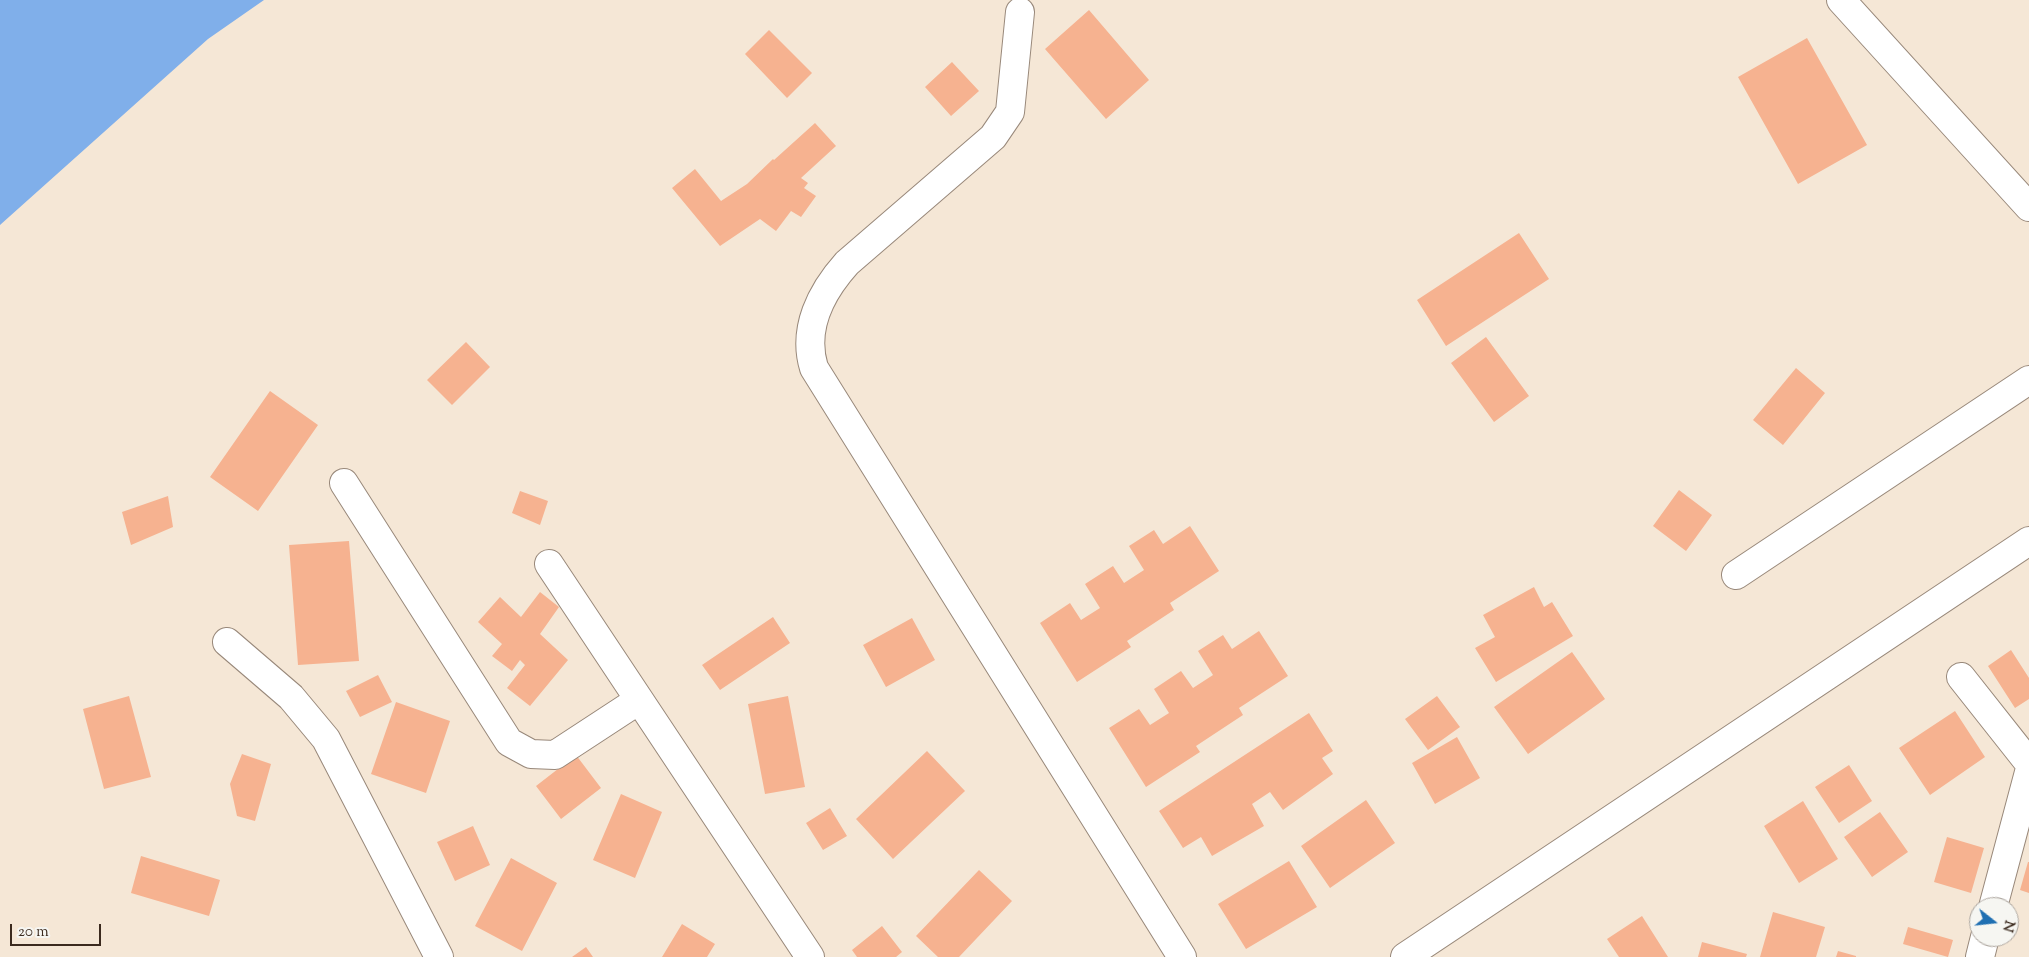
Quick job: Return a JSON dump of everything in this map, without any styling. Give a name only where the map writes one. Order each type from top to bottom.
[{"type":"street","points":[[1841,0],[2029,207]]},
{"type":"street","points":[[1020,12],[1010,112],[993,137],[847,262],[830,282],[818,305],[809,351],[814,368],[1182,957]]},
{"type":"street","points":[[1736,575],[2029,380]]},
{"type":"street","points":[[344,483],[509,742],[531,754],[555,755],[640,700]]},
{"type":"street","points":[[1405,957],[2029,541]]},
{"type":"street","points":[[549,564],[810,957]]},
{"type":"street","points":[[227,642],[291,697],[326,739],[439,957]]},
{"type":"street","points":[[1961,677],[2029,763]]},
{"type":"street","points":[[1996,897],[2029,772]]},
{"type":"water","points":[[0,0],[264,0],[208,39],[0,225]]},
{"type":"building","points":[[1089,10],[1149,80],[1106,119],[1045,49]]},
{"type":"building","points":[[769,30],[812,73],[787,98],[745,54]]},
{"type":"building","points":[[1807,38],[1867,145],[1798,184],[1738,77]]},
{"type":"building","points":[[952,62],[979,91],[951,116],[925,87]]},
{"type":"building","points":[[815,123],[836,146],[801,178],[808,183],[804,188],[816,196],[801,217],[791,211],[776,231],[760,219],[720,246],[672,188],[695,169],[721,201],[747,184]]},
{"type":"building","points":[[1519,233],[1549,279],[1446,346],[1417,300]]},
{"type":"building","points":[[1486,337],[1529,396],[1494,422],[1451,363]]},
{"type":"building","points":[[466,342],[490,367],[452,405],[427,380]]},
{"type":"building","points":[[1796,368],[1825,393],[1783,445],[1753,420]]},
{"type":"building","points":[[270,391],[318,425],[258,511],[210,477]]},
{"type":"building","points":[[1679,490],[1712,515],[1686,551],[1653,526]]},
{"type":"building","points":[[520,491],[548,501],[540,525],[512,513]]},
{"type":"building","points":[[168,496],[173,527],[131,545],[122,512]]},
{"type":"building","points":[[1190,526],[1219,571],[1170,603],[1174,610],[1127,641],[1131,647],[1077,682],[1040,623],[1070,603],[1081,620],[1100,608],[1085,584],[1113,566],[1124,583],[1144,570],[1129,546],[1154,530],[1163,544]]},
{"type":"building","points":[[349,541],[359,661],[298,665],[289,545]]},
{"type":"building","points":[[1534,587],[1544,607],[1552,602],[1573,636],[1496,682],[1475,648],[1495,637],[1483,615]]},
{"type":"building","points":[[540,592],[559,607],[540,634],[568,660],[530,706],[507,688],[525,665],[520,660],[512,671],[492,656],[502,644],[478,622],[500,597],[521,617]]},
{"type":"building","points":[[773,617],[790,643],[720,690],[702,665]]},
{"type":"building","points":[[912,618],[935,660],[886,687],[863,645]]},
{"type":"building","points":[[1259,631],[1288,676],[1239,708],[1243,715],[1196,746],[1200,752],[1146,787],[1109,728],[1139,709],[1150,725],[1169,713],[1154,689],[1181,671],[1193,688],[1213,675],[1198,651],[1223,635],[1232,649]]},
{"type":"building","points":[[2011,650],[2029,678],[2029,699],[2015,708],[1988,666]]},
{"type":"building","points":[[1572,652],[1605,699],[1528,754],[1494,707]]},
{"type":"building","points":[[378,675],[392,702],[360,717],[346,691]]},
{"type":"building","points":[[129,696],[151,777],[104,789],[83,709]]},
{"type":"building","points":[[788,696],[805,787],[765,794],[748,704]]},
{"type":"building","points":[[1437,696],[1460,727],[1428,750],[1405,719]]},
{"type":"building","points":[[396,702],[450,721],[426,793],[371,774]]},
{"type":"building","points":[[1955,711],[1985,757],[1930,795],[1899,748]]},
{"type":"building","points":[[1309,713],[1333,751],[1322,758],[1333,774],[1283,810],[1270,792],[1252,804],[1264,826],[1212,856],[1201,837],[1183,848],[1159,811]]},
{"type":"building","points":[[1457,737],[1480,778],[1435,804],[1412,763]]},
{"type":"building","points":[[927,751],[965,791],[893,859],[856,819]]},
{"type":"building","points":[[242,754],[271,764],[255,821],[237,816],[230,784]]},
{"type":"building","points":[[576,755],[601,788],[561,819],[536,786]]},
{"type":"building","points":[[1849,765],[1872,801],[1839,823],[1815,787]]},
{"type":"building","points":[[621,794],[662,812],[635,878],[593,860]]},
{"type":"building","points":[[1366,800],[1395,843],[1330,888],[1301,846]]},
{"type":"building","points":[[1803,801],[1838,859],[1799,883],[1764,826]]},
{"type":"building","points":[[830,808],[847,836],[823,850],[806,823]]},
{"type":"building","points":[[1880,812],[1908,852],[1872,877],[1844,837]]},
{"type":"building","points":[[473,826],[490,865],[455,881],[437,842]]},
{"type":"building","points":[[1947,837],[1984,848],[1971,893],[1934,882]]},
{"type":"building","points":[[141,856],[220,880],[209,916],[131,893]]},
{"type":"building","points":[[511,858],[557,883],[522,951],[475,926]]},
{"type":"building","points":[[1289,861],[1317,907],[1246,949],[1218,904]]},
{"type":"building","points":[[2029,862],[2029,893],[2020,890]]},
{"type":"building","points":[[979,870],[1012,901],[959,957],[938,957],[916,936]]},
{"type":"building","points":[[1773,912],[1825,927],[1816,957],[1760,957]]},
{"type":"building","points":[[1642,916],[1668,957],[1619,957],[1607,939]]},
{"type":"building","points":[[682,924],[715,944],[707,957],[662,957]]},
{"type":"building","points":[[882,926],[902,952],[896,957],[857,957],[852,950]]},
{"type":"building","points":[[1908,927],[1953,940],[1948,957],[1903,944]]},
{"type":"building","points":[[1702,942],[1747,954],[1746,957],[1698,957]]},
{"type":"building","points":[[586,947],[593,957],[572,957]]},
{"type":"building","points":[[1838,951],[1856,956],[1856,957],[1836,957]]}]
